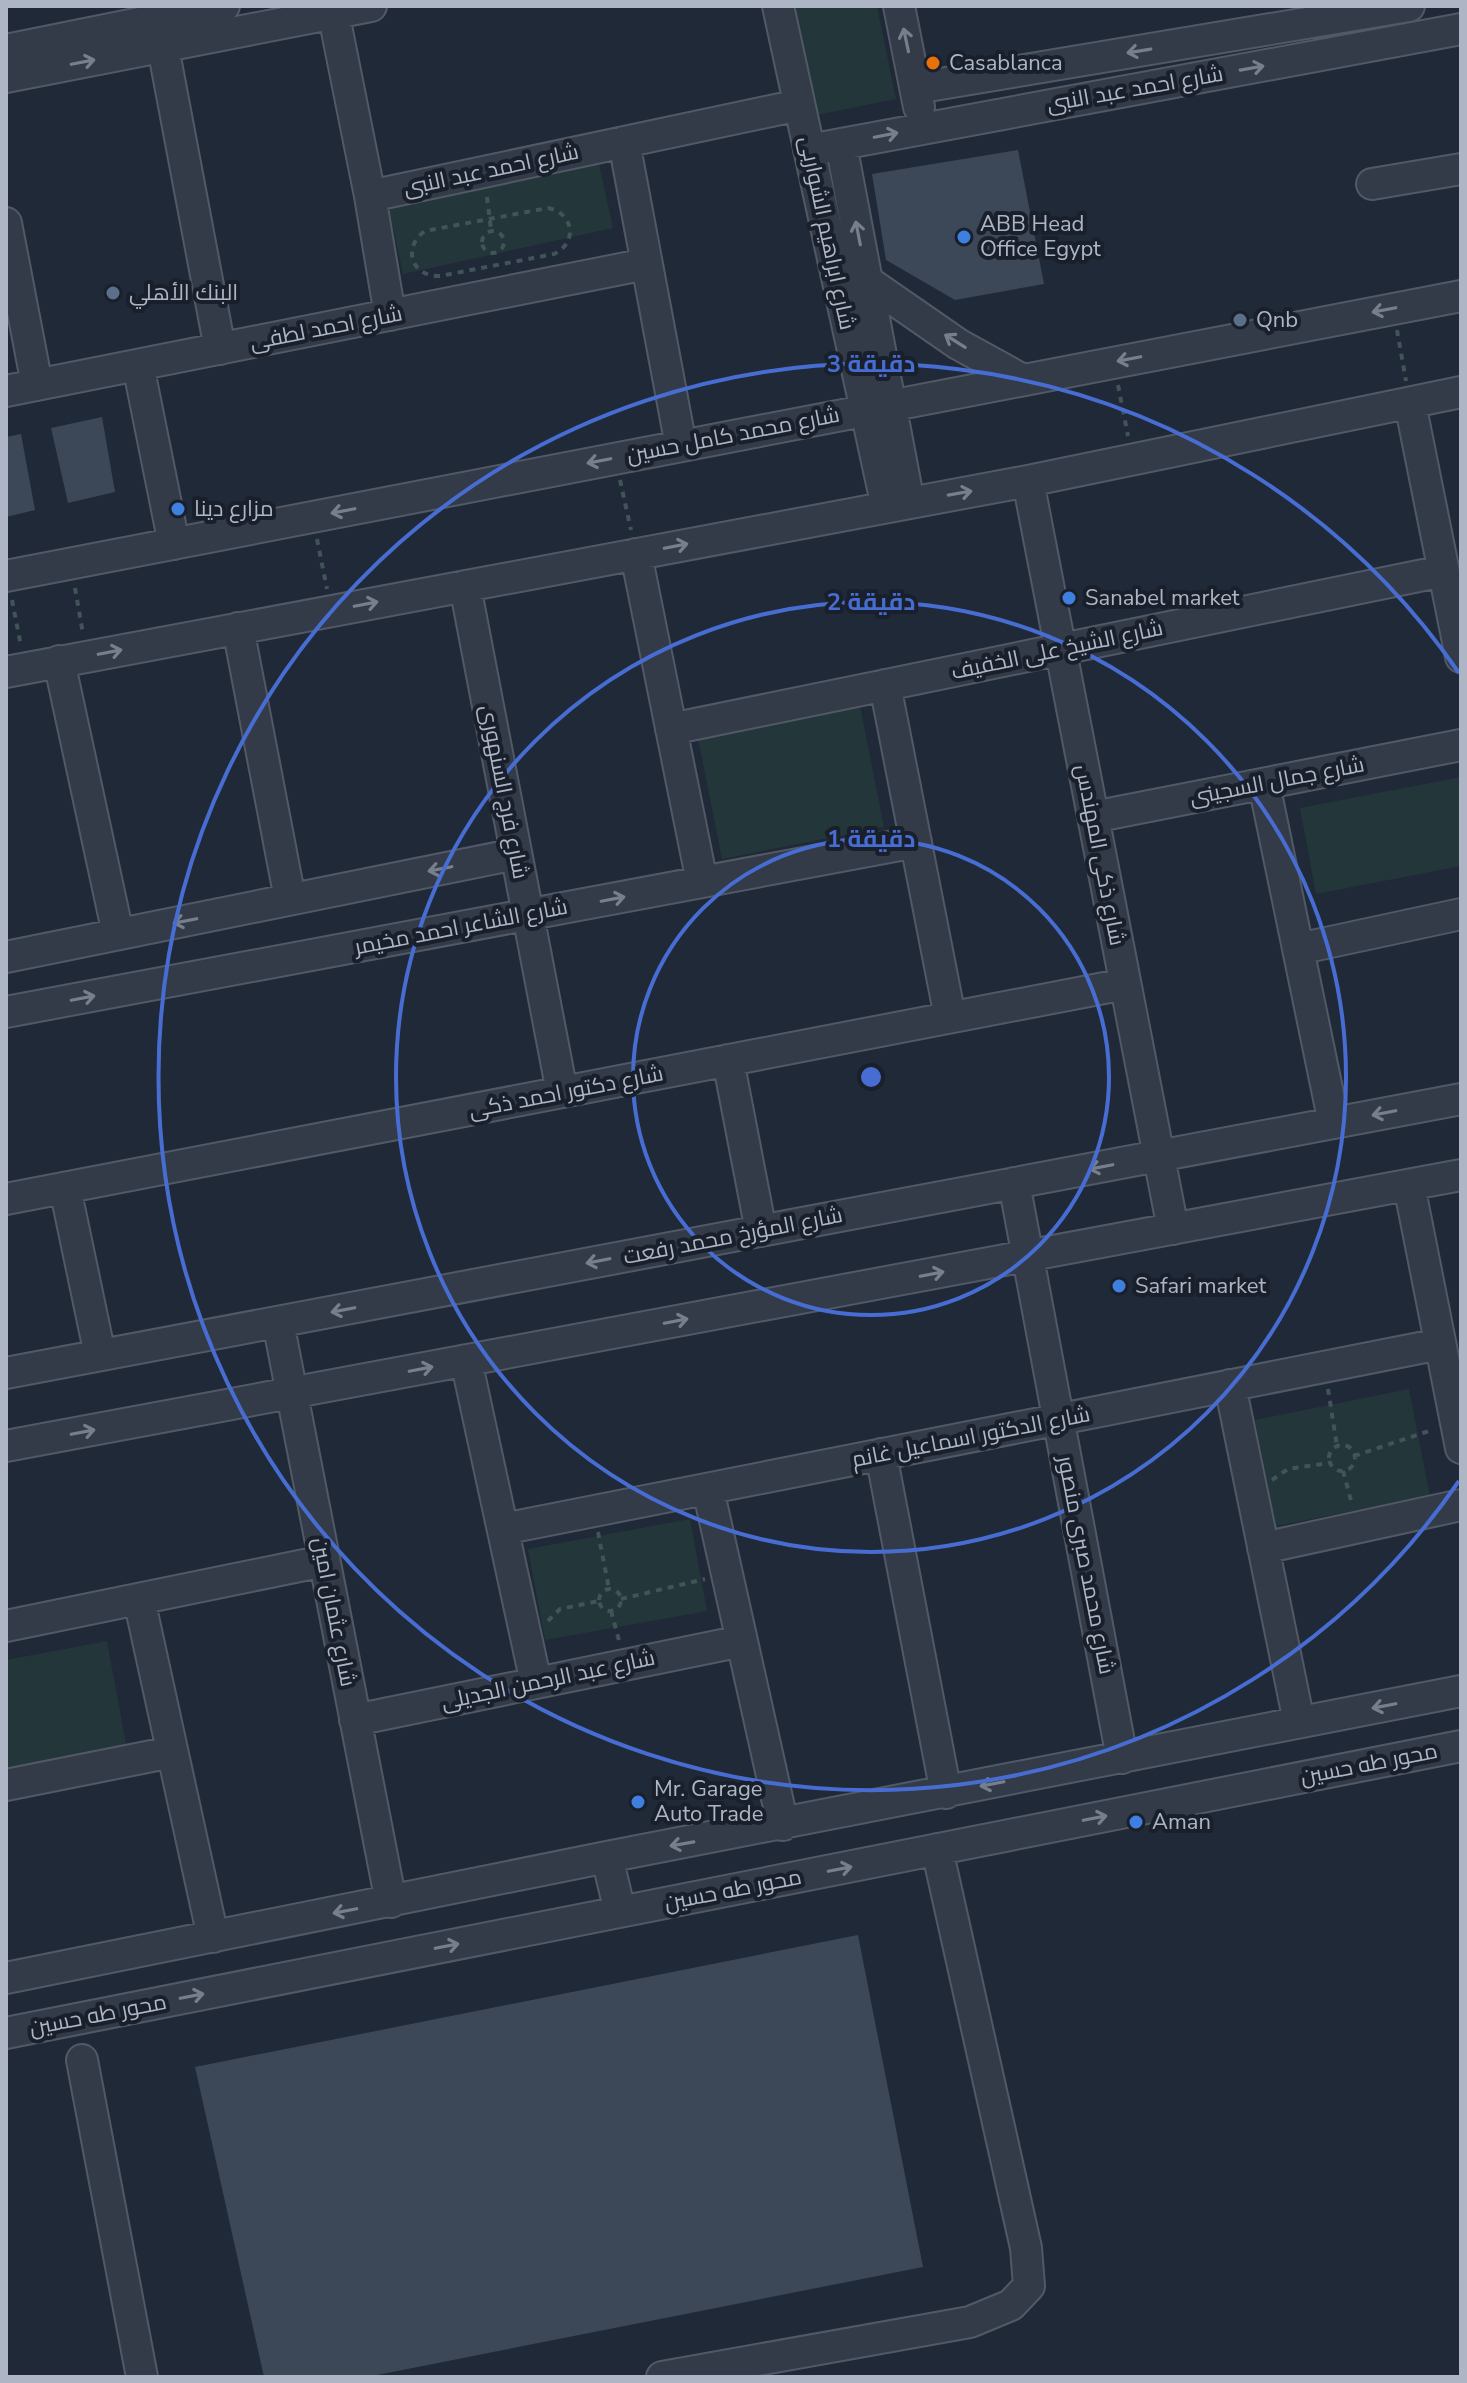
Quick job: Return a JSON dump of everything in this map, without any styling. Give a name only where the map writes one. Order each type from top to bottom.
[{"type":"street","points":[[6,50],[224,6]]},
{"type":"street","points":[[6,77],[333,10],[371,6]]},
{"type":"street","name":"شارع ابراهيم الشواربى","points":[[778,6],[809,150],[878,408],[898,505]]},
{"type":"street","points":[[899,6],[923,128]]},
{"type":"street","name":"شارع احمد عبد النبى","points":[[916,88],[1331,12],[1409,6]]},
{"type":"street","points":[[333,10],[390,315]]},
{"type":"street","name":"شارع احمد عبد النبى","points":[[809,150],[1461,29]]},
{"type":"street","points":[[163,47],[220,349]]},
{"type":"street","name":"شارع احمد عبد النبى","points":[[370,196],[799,105]]},
{"type":"street","points":[[624,142],[681,446]]},
{"type":"street","name":"شارع ابراهيم الشواربى","points":[[841,144],[867,281],[878,408]]},
{"type":"street","points":[[1372,184],[1461,169]]},
{"type":"street","points":[[6,223],[37,385]]},
{"type":"street","name":"شارع احمد لطفى","points":[[6,391],[646,264]]},
{"type":"street","points":[[867,281],[958,344],[1023,380]]},
{"type":"street","name":"شارع محمد كامل حسين","points":[[7,576],[1461,296]]},
{"type":"street","points":[[138,365],[174,544]]},
{"type":"street","points":[[16,670],[1028,481],[1461,392]]},
{"type":"street","points":[[1410,403],[1461,657]]},
{"type":"street","name":"شارع ذكى المهندس","points":[[1028,481],[1173,1229]]},
{"type":"street","points":[[636,554],[702,882]]},
{"type":"street","name":"شارع الشيخ على الخفيف","points":[[671,729],[1443,571]]},
{"type":"street","name":"شارع فرج السنهورى","points":[[465,586],[562,1092]]},
{"type":"street","points":[[238,628],[290,899]]},
{"type":"street","points":[[73,659],[118,934]]},
{"type":"street","points":[[885,685],[950,1017]]},
{"type":"street","name":"شارع جمال السجينى","points":[[1093,817],[1461,745]]},
{"type":"street","points":[[1264,784],[1334,1123]]},
{"type":"street","name":"شارع الشاعر احمد مخيمر","points":[[6,1012],[916,842]]},
{"type":"street","points":[[6,957],[516,854]]},
{"type":"street","points":[[1298,949],[1461,914]]},
{"type":"street","name":"شارع دكتور احمد ذكى","points":[[6,1199],[1125,984]]},
{"type":"street","points":[[728,1060],[761,1231]]},
{"type":"street","name":"شارع المؤرخ محمد رفعت","points":[[6,1373],[1461,1099]]},
{"type":"street","points":[[6,1446],[1461,1175]]},
{"type":"street","name":"شارع محمد صبرى منصور","points":[[1014,1183],[1122,1758]]},
{"type":"street","points":[[1409,1185],[1458,1435]]},
{"type":"street","points":[[65,1188],[100,1355]]},
{"type":"street","name":"شارع عثمان امين","points":[[278,1322],[391,1902]]},
{"type":"street","name":"شارع الدكتور اسماعيل غانم","points":[[503,1529],[1440,1344]]},
{"type":"street","points":[[466,1360],[536,1683]]},
{"type":"street","points":[[1230,1385],[1299,1722]]},
{"type":"street","points":[[881,1454],[946,1793]]},
{"type":"street","points":[[708,1489],[783,1825]]},
{"type":"street","points":[[1263,1548],[1461,1505]]},
{"type":"street","points":[[6,1626],[324,1561]]},
{"type":"street","points":[[139,1599],[213,1937]]},
{"type":"street","name":"شارع عبد الرحمن الجديلى","points":[[355,1720],[742,1641]]},
{"type":"street","points":[[6,1978],[607,1857],[1461,1691]]},
{"type":"street","name":"محور طه حسين","points":[[6,2033],[1461,1746]]},
{"type":"street","points":[[6,1785],[172,1752]]},
{"type":"street","points":[[662,2377],[970,2322],[1011,2305],[1029,2286],[1026,2248],[937,1849]]},
{"type":"street","points":[[607,1857],[620,1912]]},
{"type":"street","points":[[82,2060],[142,2377]]},
{"type":"path","points":[[483,172],[491,230]]},
{"type":"path","points":[[548,208],[562,213],[571,232],[566,246],[554,254],[440,276],[425,274],[414,264],[411,249],[414,241],[425,231],[490,219],[548,208]]},
{"type":"path","points":[[491,230],[497,231],[504,240],[503,246],[494,253],[488,252],[481,243],[482,237],[491,230]]},
{"type":"path","points":[[1393,308],[1410,403]]},
{"type":"path","points":[[1114,362],[1133,457]]},
{"type":"path","points":[[616,458],[636,554]]},
{"type":"path","points":[[313,517],[332,611]]},
{"type":"path","points":[[70,564],[73,659]]},
{"type":"path","points":[[7,576],[16,670]]},
{"type":"path","points":[[1324,1367],[1337,1446]]},
{"type":"path","points":[[1354,1456],[1458,1435]]},
{"type":"path","points":[[1249,1481],[1274,1480],[1288,1469],[1329,1463],[1338,1471],[1343,1471],[1352,1466],[1354,1456],[1350,1448],[1337,1446]]},
{"type":"path","points":[[1329,1463],[1330,1453],[1337,1446]]},
{"type":"path","points":[[1343,1471],[1358,1528]]},
{"type":"path","points":[[594,1511],[609,1589]]},
{"type":"path","points":[[621,1599],[727,1573]]},
{"type":"path","points":[[609,1589],[615,1590],[621,1599],[617,1609],[611,1611],[601,1607],[599,1601],[603,1591],[609,1589]]},
{"type":"path","points":[[522,1622],[546,1621],[560,1609],[599,1601]]},
{"type":"path","points":[[611,1611],[625,1665]]},
{"type":"green space","points":[[795,6],[877,6],[896,99],[817,115]]},
{"type":"green space","points":[[599,164],[613,228],[403,274],[389,209]]},
{"type":"green space","points":[[859,701],[884,827],[722,859],[697,733]]},
{"type":"green space","points":[[1461,777],[1461,866],[1316,894],[1300,808]]},
{"type":"green space","points":[[1409,1389],[1430,1496],[1276,1526],[1255,1420]]},
{"type":"green space","points":[[690,1519],[707,1611],[545,1640],[528,1549]]},
{"type":"green space","points":[[107,1641],[127,1749],[6,1772],[6,1660]]},
{"type":"building","points":[[1018,150],[1044,284],[955,300],[886,260],[872,174]]},
{"type":"building","points":[[102,417],[115,492],[68,503],[51,428]]},
{"type":"building","points":[[21,434],[35,510],[6,517],[6,437]]},
{"type":"building","points":[[858,1935],[923,2267],[367,2377],[264,2377],[195,2067]]},
{"type":"place","name":"Casablanca","points":[[933,63]]},
{"type":"place","name":"ABB Head Office Egypt","points":[[964,237]]},
{"type":"place","name":"البنك الأهلي","points":[[113,293]]},
{"type":"place","name":"Qnb","points":[[1240,320]]},
{"type":"place","name":"مزارع دينا","points":[[178,509]]},
{"type":"place","name":"Sanabel market","points":[[1069,598]]},
{"type":"place","name":"Safari market","points":[[1119,1286]]},
{"type":"place","name":"Mr. Garage Auto Trade","points":[[638,1802]]},
{"type":"place","name":"Aman","points":[[1136,1822]]}]
